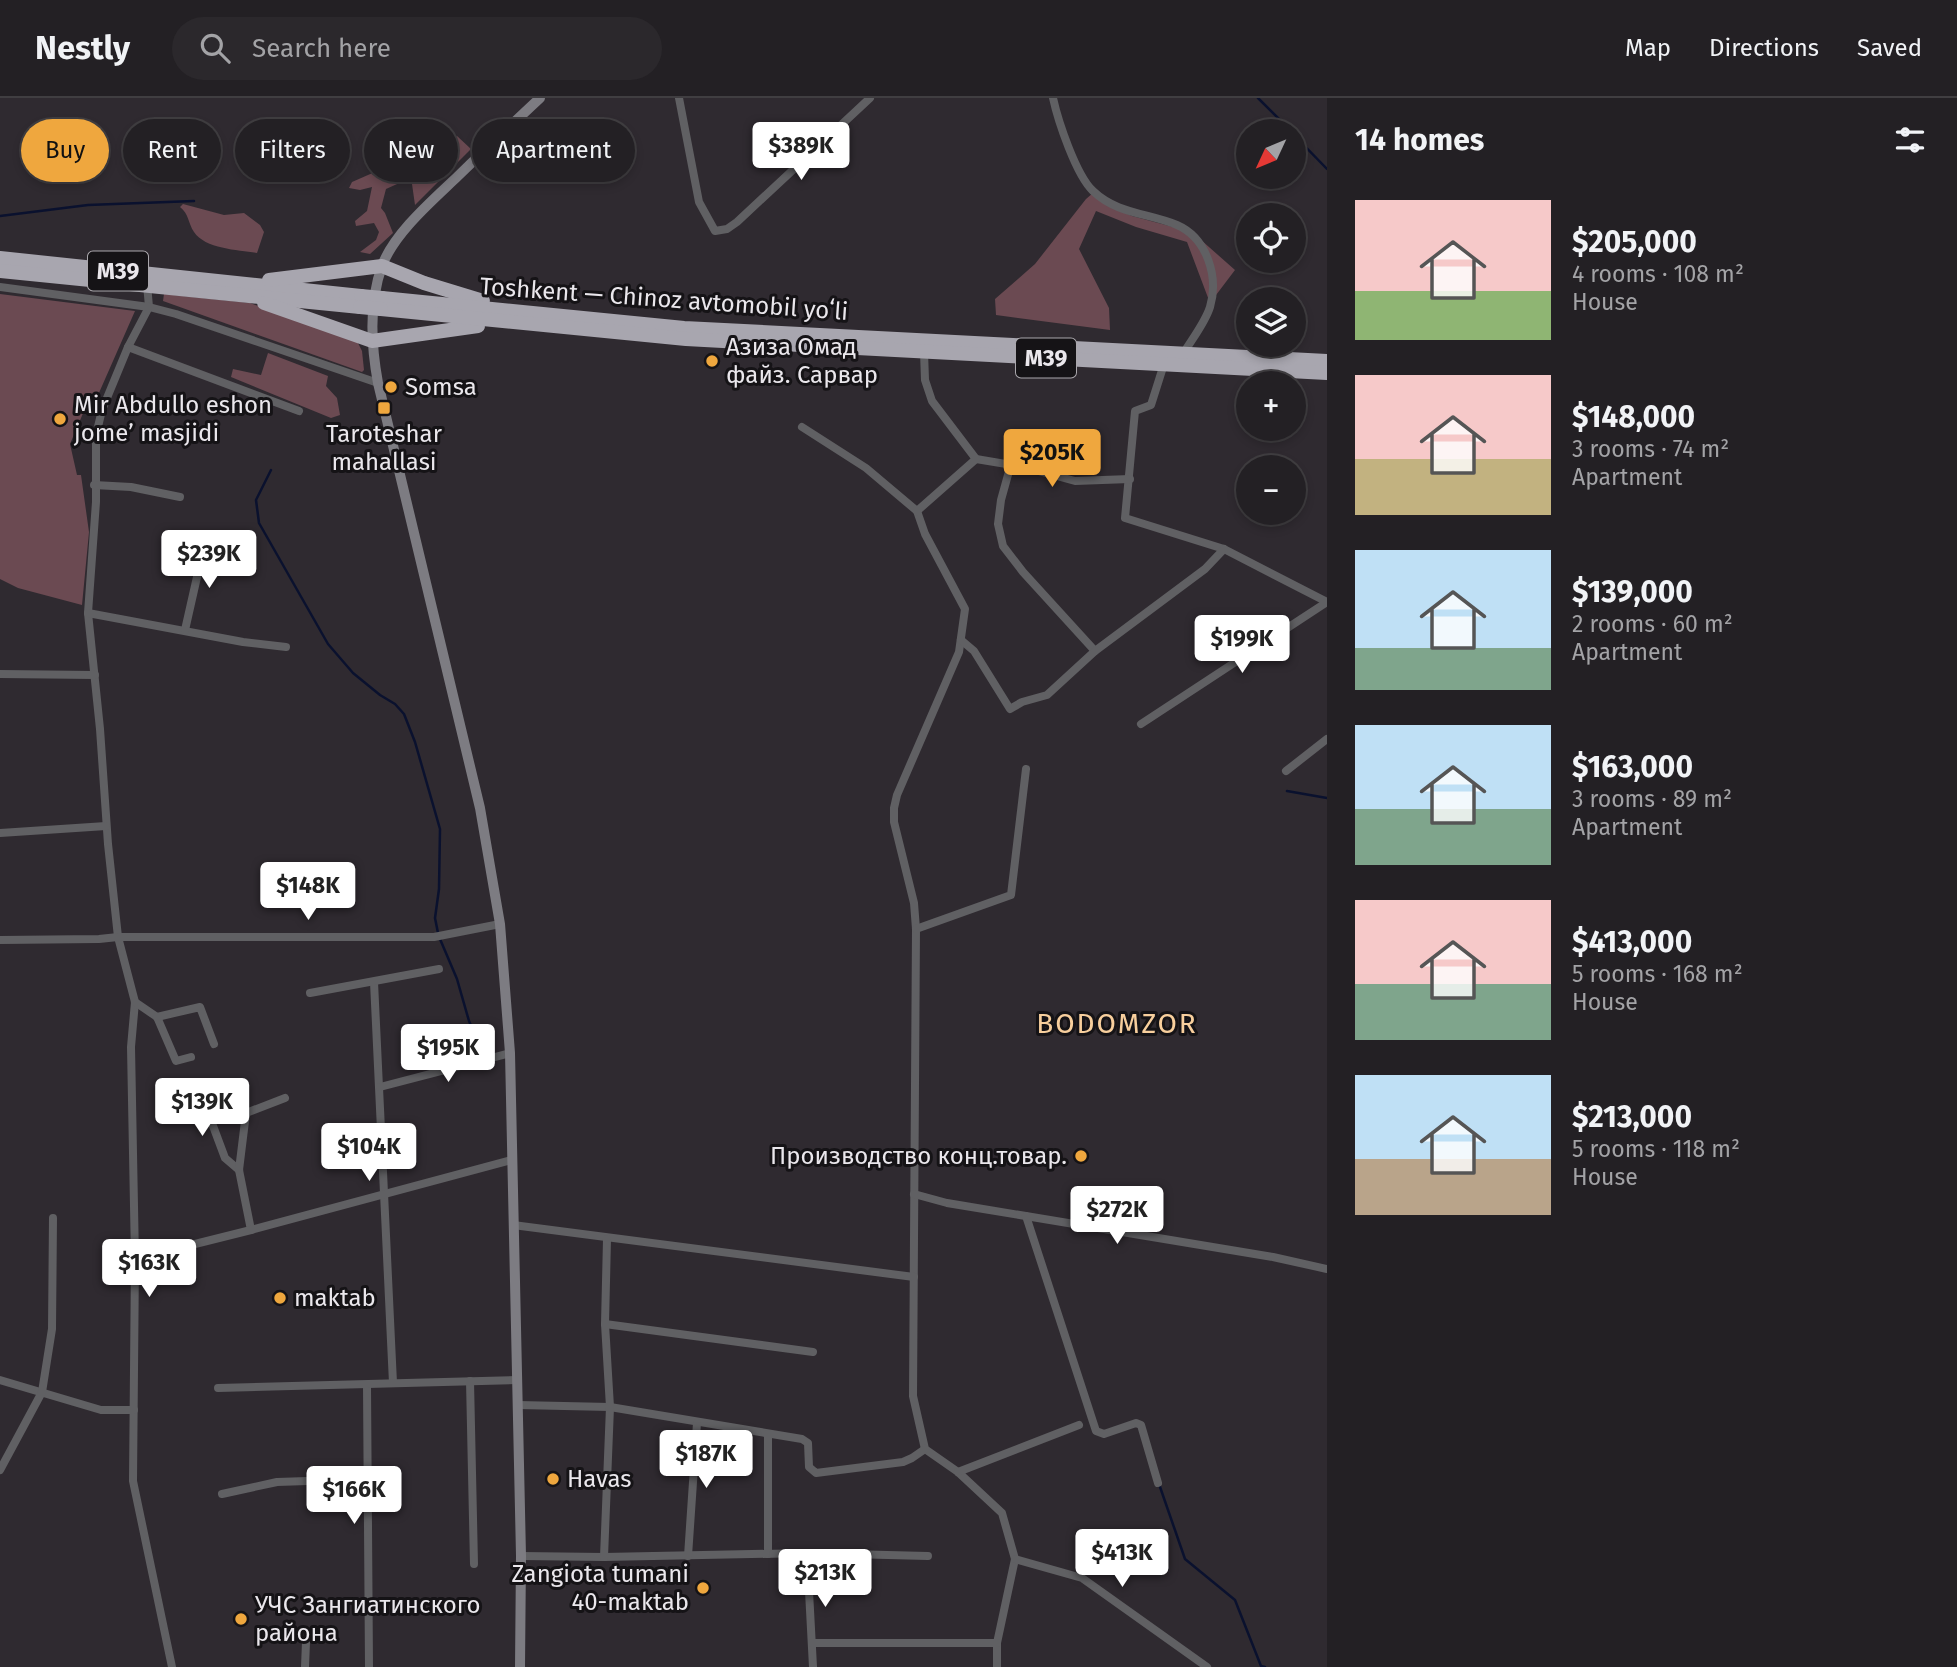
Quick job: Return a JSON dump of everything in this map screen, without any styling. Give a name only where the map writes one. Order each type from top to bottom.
[{"type":"highway","name":"Toshkent — Chinoz avtomobil yoʻli","points":[[0,258],[235,289],[524,318],[686,339],[1327,373]]},
{"type":"highway","points":[[235,289],[377,266],[524,318]]},
{"type":"highway","name":"Toshkent — Chinoz avtomobil yoʻli","points":[[0,271],[235,289]]},
{"type":"highway","points":[[235,289],[372,341],[524,318]]},
{"type":"highway","name":"Toshkent — Chinoz avtomobil yoʻli","points":[[524,318],[1327,361]]},
{"type":"main road","points":[[520,1667],[518,1405],[510,1053],[500,924],[480,808],[378,383],[372,341],[377,266],[428,206],[540,98]]},
{"type":"street","points":[[679,98],[699,202],[715,231],[727,229],[737,222],[870,98]]},
{"type":"street","points":[[1053,98],[1058,122],[1092,191],[1122,210],[1178,226],[1203,245],[1214,281],[1212,295],[1209,308],[1183,354]]},
{"type":"street","points":[[147,284],[149,307],[128,347],[102,411],[96,435],[96,502],[88,613],[118,937],[135,1002],[131,1047],[135,1259],[133,1481],[172,1667]]},
{"type":"street","points":[[0,287],[149,307],[378,383]]},
{"type":"street","points":[[128,347],[299,411]]},
{"type":"street","points":[[925,352],[925,380],[932,401],[976,459],[1011,464],[1075,481],[1130,479]]},
{"type":"street","points":[[1141,724],[1327,602],[1224,549],[1125,518],[1135,411],[1151,405],[1164,364]]},
{"type":"street","points":[[802,427],[866,468],[917,511],[925,534],[954,593],[965,609],[959,652],[897,795],[894,822],[914,903],[916,929],[914,1396],[925,1449],[958,1472],[1002,1513],[1015,1559],[997,1643],[997,1667]]},
{"type":"street","points":[[917,511],[976,459]]},
{"type":"street","points":[[1011,464],[998,524],[1003,546],[1095,651]]},
{"type":"street","points":[[94,485],[131,487],[180,497]]},
{"type":"street","points":[[185,630],[197,577],[201,544]]},
{"type":"street","points":[[961,640],[974,651],[1010,709],[1022,702],[1047,695],[1095,651],[1205,569],[1224,549]]},
{"type":"street","points":[[88,613],[243,642],[286,647]]},
{"type":"street","points":[[0,674],[95,675]]},
{"type":"street","points":[[1286,771],[1327,739]]},
{"type":"street","points":[[916,929],[1011,895],[1026,769]]},
{"type":"street","points":[[0,834],[107,826]]},
{"type":"street","points":[[0,940],[118,937],[434,937],[500,924]]},
{"type":"street","points":[[310,993],[439,969]]},
{"type":"street","points":[[374,982],[393,1383]]},
{"type":"street","points":[[135,1002],[157,1017],[176,1061],[191,1057]]},
{"type":"street","points":[[157,1017],[200,1007],[214,1044]]},
{"type":"street","points":[[380,1087],[510,1053]]},
{"type":"street","points":[[197,1083],[225,1158],[239,1170]]},
{"type":"street","points":[[251,1230],[239,1170],[246,1113],[285,1098]]},
{"type":"street","points":[[135,1259],[511,1160]]},
{"type":"street","points":[[914,1194],[947,1203],[1273,1257],[1327,1269]]},
{"type":"street","points":[[1026,1216],[1096,1432],[1104,1434],[1136,1423],[1141,1425],[1158,1483]]},
{"type":"street","points":[[0,1470],[42,1392],[52,1329],[53,1218]]},
{"type":"street","points":[[513,1225],[915,1277]]},
{"type":"street","points":[[604,1557],[610,1407],[606,1324],[607,1239]]},
{"type":"street","points":[[606,1324],[813,1352]]},
{"type":"street","points":[[0,1380],[101,1410],[134,1410]]},
{"type":"street","points":[[218,1388],[517,1380]]},
{"type":"street","points":[[470,1381],[474,1564]]},
{"type":"street","points":[[367,1385],[369,1667]]},
{"type":"street","points":[[518,1405],[610,1407],[806,1441],[809,1467],[816,1473],[903,1462],[925,1449]]},
{"type":"street","points":[[688,1556],[697,1423]]},
{"type":"street","points":[[958,1472],[1079,1425]]},
{"type":"street","points":[[768,1434],[768,1554]]},
{"type":"street","points":[[222,1494],[277,1482],[368,1479]]},
{"type":"street","points":[[520,1556],[807,1553],[928,1556]]},
{"type":"street","points":[[807,1553],[813,1667]]},
{"type":"street","points":[[1015,1559],[1082,1577],[1207,1667]]},
{"type":"street","points":[[306,1642],[306,1667]]},
{"type":"street","points":[[812,1643],[997,1643]]},
{"type":"shaded area","points":[[458,137],[471,149],[458,162]]},
{"type":"shaded area","points":[[364,177],[364,182],[402,182],[386,189],[381,208],[393,233],[370,254],[360,252],[376,240],[379,232],[374,223],[356,226],[355,221],[367,211],[372,187],[360,190],[349,188],[352,182]]},
{"type":"shaded area","points":[[409,182],[438,182],[415,205],[412,184]]},
{"type":"shaded area","points":[[1093,193],[1114,208],[1132,216],[1192,232],[1235,270],[1210,303],[1187,242],[1136,227],[1096,211],[1079,249],[1109,308],[1110,330],[996,315],[995,299],[1035,264]]},
{"type":"shaded area","points":[[183,204],[224,215],[244,213],[260,225],[264,232],[257,253],[223,248],[199,238],[180,207]]},
{"type":"shaded area","points":[[0,294],[135,311],[91,411],[84,411],[70,444],[77,475],[81,475],[89,532],[82,605],[18,588],[0,579]]},
{"type":"shaded area","points":[[164,294],[250,303],[357,341],[362,351],[364,370],[362,372],[163,301]]},
{"type":"shaded area","points":[[268,353],[328,376],[326,386],[337,398],[340,415],[331,418],[231,377],[233,369],[261,375]]},
{"type":"waterway","points":[[1258,98],[1279,119]]},
{"type":"waterway","points":[[1306,147],[1327,169]]},
{"type":"waterway","points":[[0,216],[88,205],[194,201]]},
{"type":"waterway","points":[[271,470],[256,500],[259,523],[328,644],[353,673],[395,704],[404,714],[415,742],[440,829],[439,889],[435,918],[438,933]]},
{"type":"waterway","points":[[1287,791],[1327,798]]},
{"type":"waterway","points":[[440,939],[481,1048]]},
{"type":"waterway","points":[[1159,1484],[1185,1559],[1235,1600],[1261,1666],[1265,1667]]},
{"type":"place","name":"Азиза Омад файз. Сарвар","points":[[712,361]]},
{"type":"place","name":"Somsa","points":[[391,387]]},
{"type":"place","name":"Taroteshar mahallasi","points":[[384,408]]},
{"type":"place","name":"Mir Abdullo eshon jome’ masjidi","points":[[60,419]]},
{"type":"place","name":"Производство конц.товар.","points":[[1081,1156]]},
{"type":"place","name":"maktab","points":[[280,1298]]},
{"type":"place","name":"Havas","points":[[553,1479]]},
{"type":"place","name":"Zangiota tumani 40-maktab","points":[[703,1588]]},
{"type":"place","name":"УЧС Зангиатинского района","points":[[241,1619]]},
{"type":"district","name":"BODOMZOR","points":[[1117,1023]]}]
